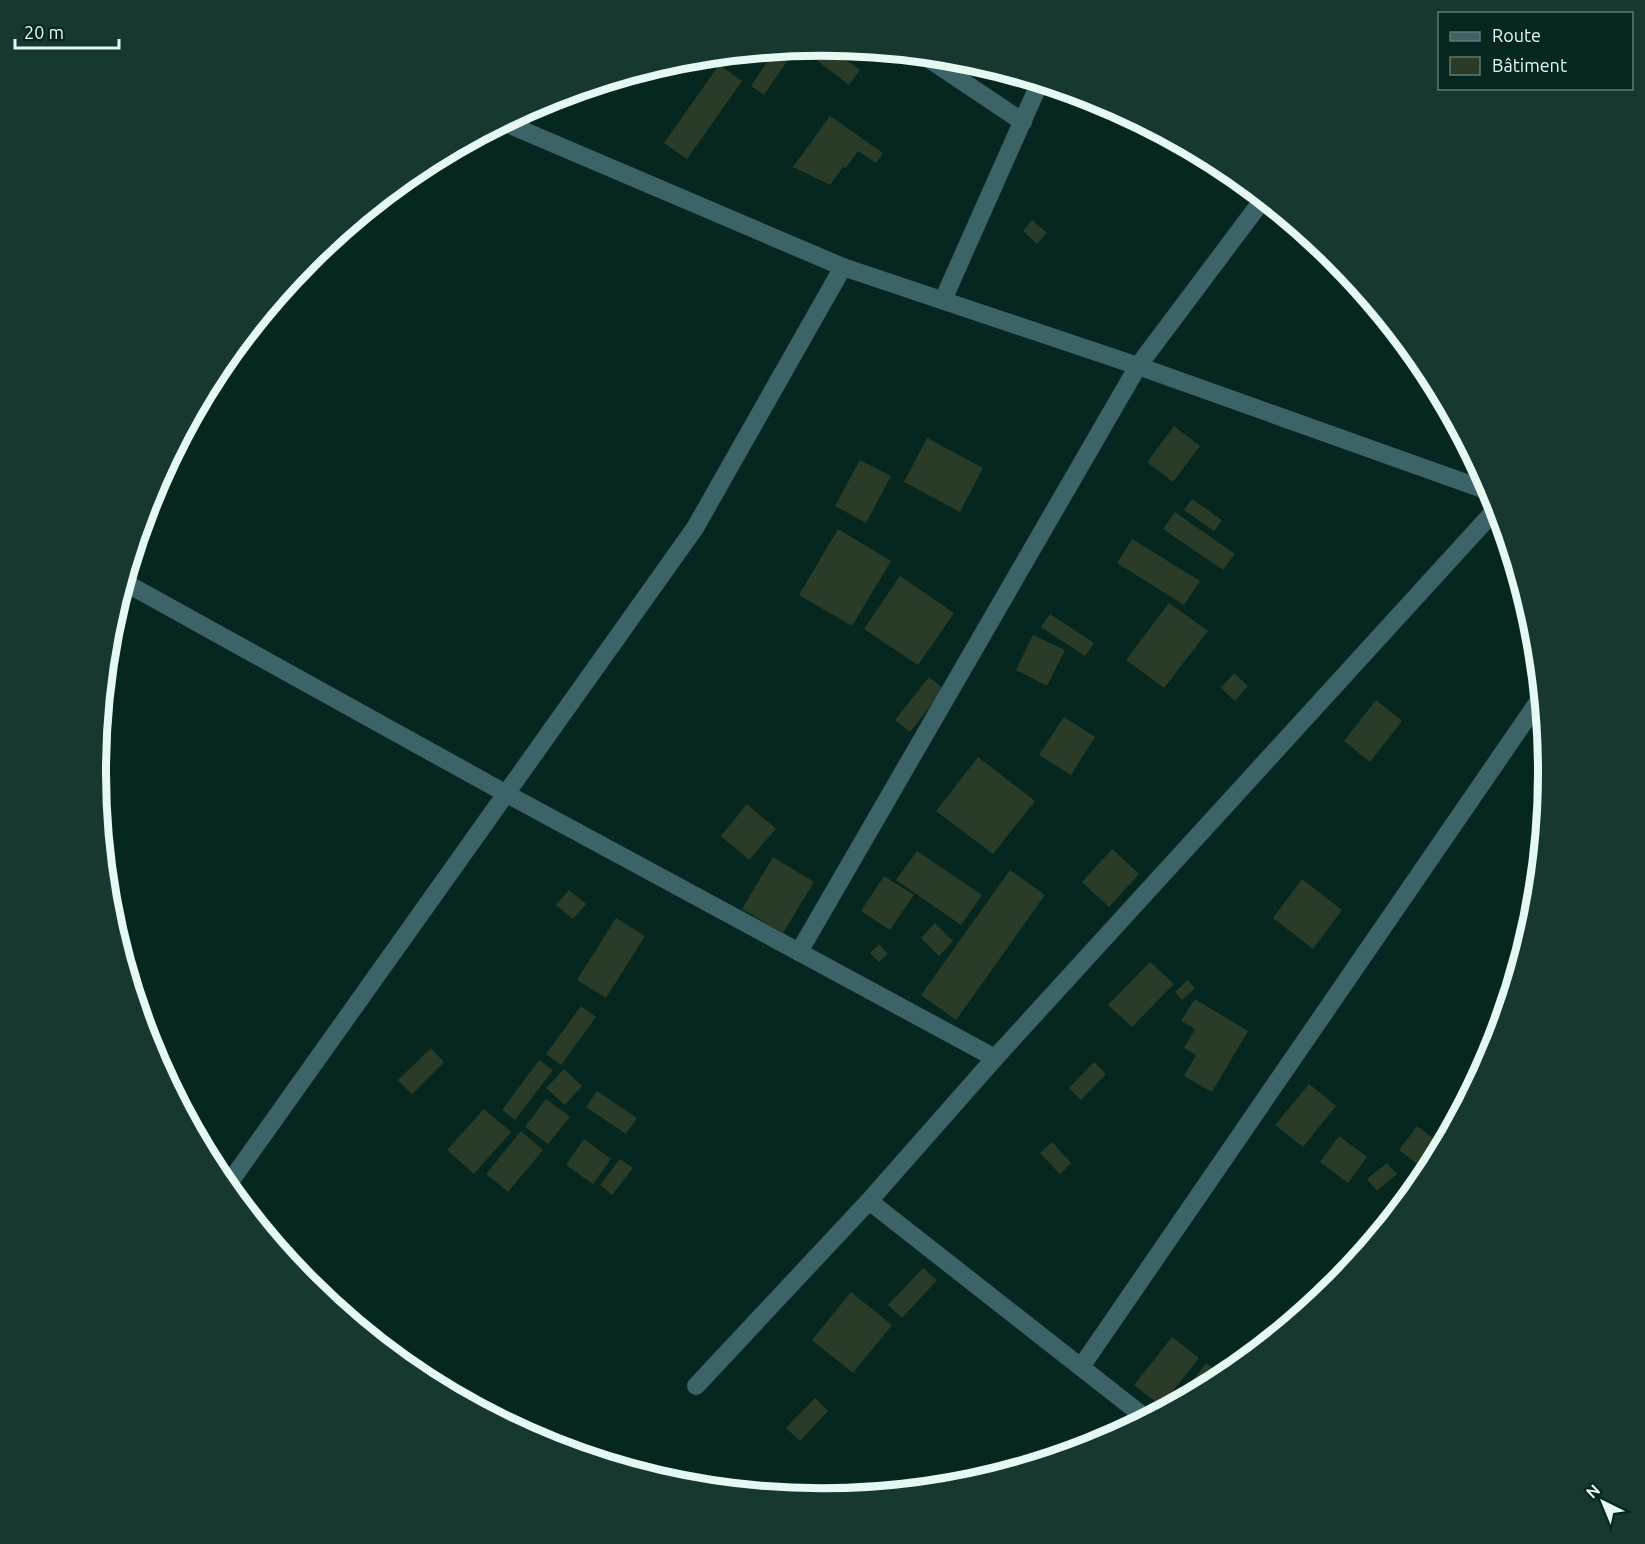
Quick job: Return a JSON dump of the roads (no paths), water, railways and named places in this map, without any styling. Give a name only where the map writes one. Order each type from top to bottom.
[{"type":"street","points":[[939,65],[1023,122]]},
{"type":"street","points":[[943,300],[1037,89]]},
{"type":"street","points":[[513,126],[843,267],[1138,366],[1480,489]]},
{"type":"street","points":[[799,952],[1138,366],[1259,204]]},
{"type":"street","points":[[233,1178],[694,528],[843,267]]},
{"type":"street","points":[[696,1386],[869,1201],[995,1058],[1491,515]]},
{"type":"street","points":[[130,586],[505,793],[995,1058]]},
{"type":"street","points":[[1081,1367],[1535,706]]},
{"type":"street","points":[[869,1201],[1141,1414]]}]
